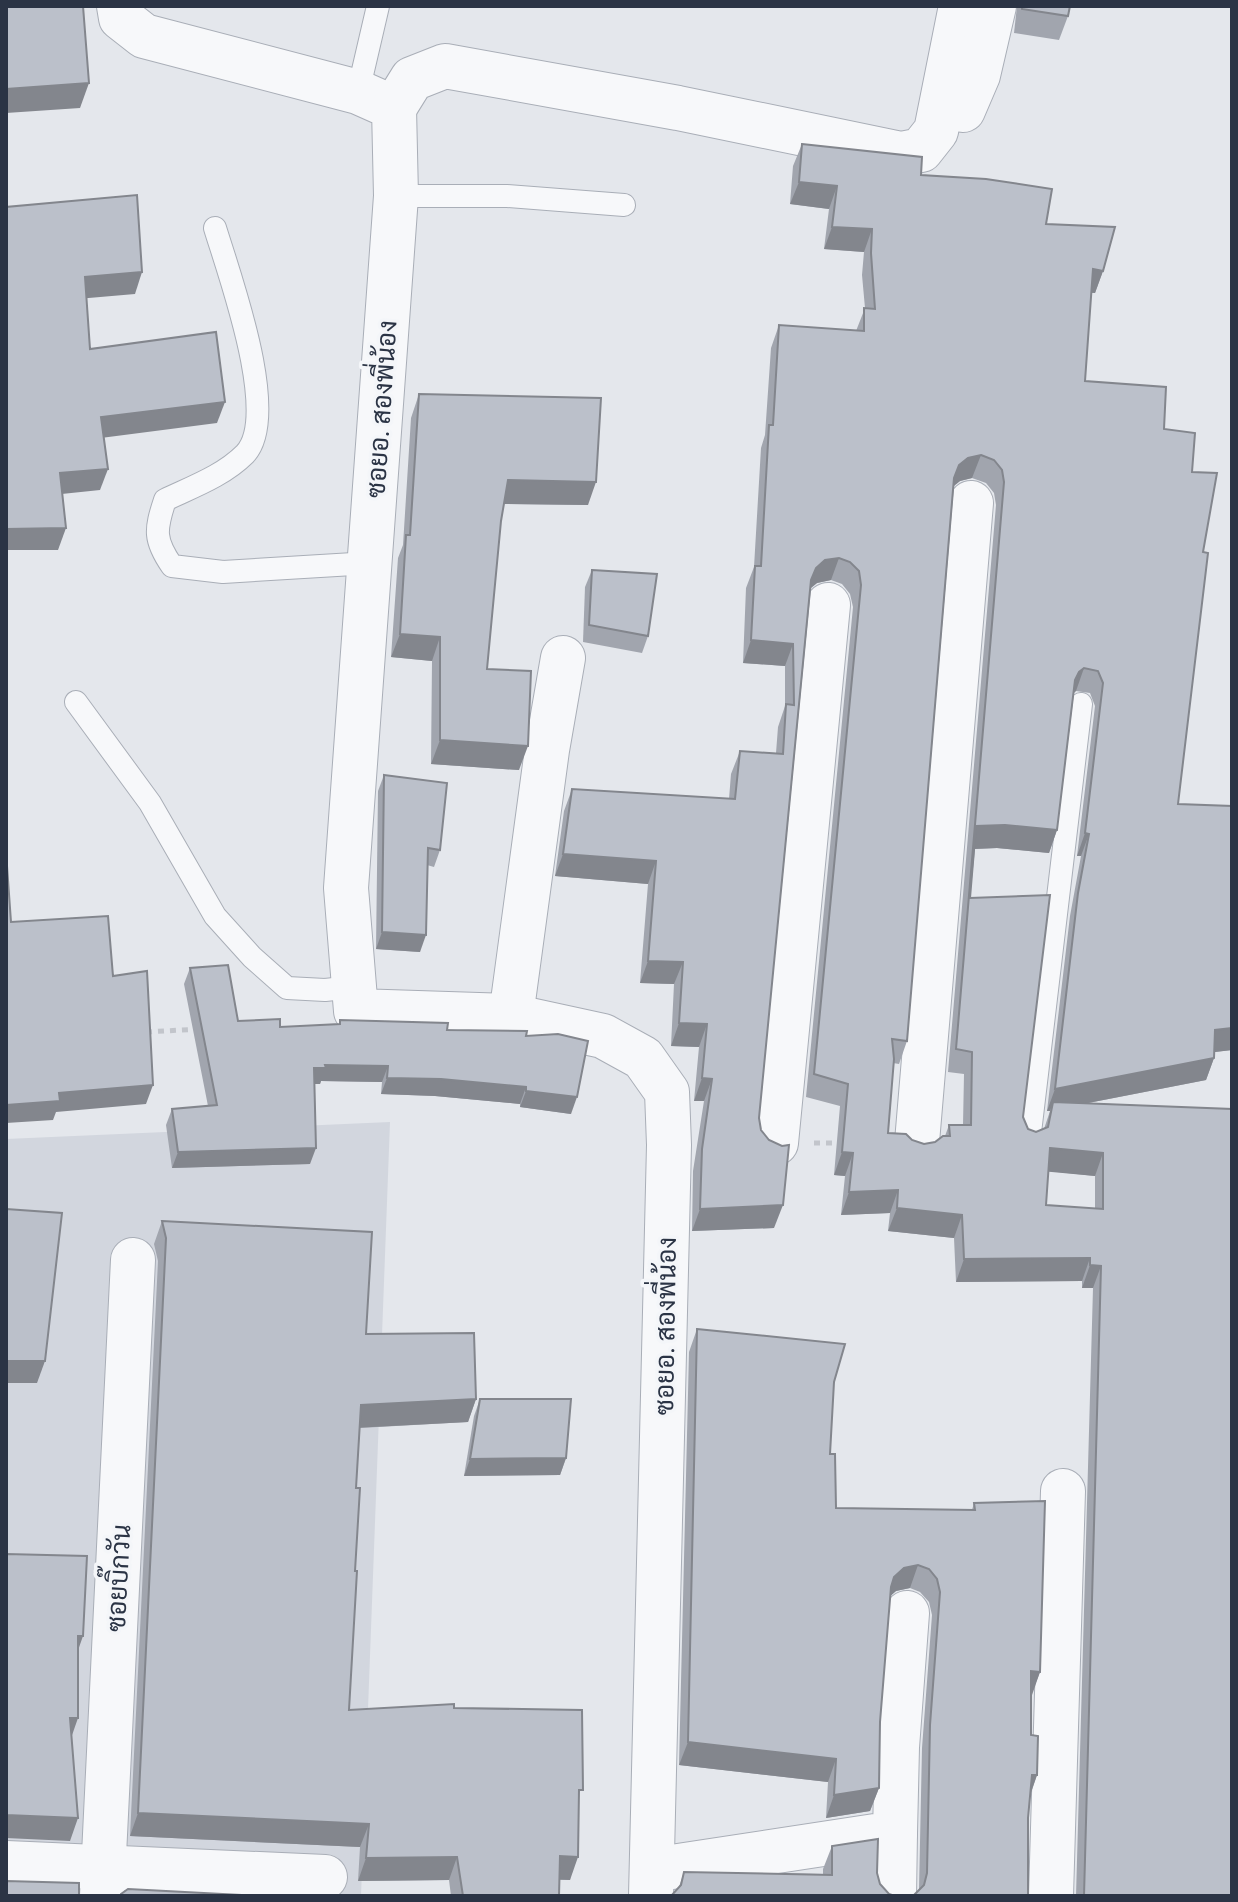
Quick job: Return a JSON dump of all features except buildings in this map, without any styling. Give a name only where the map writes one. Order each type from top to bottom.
[{"type":"street","points":[[119,6],[121,18],[144,36],[376,100],[412,79],[445,66],[678,108],[901,154],[921,150],[936,131],[965,109],[978,75],[994,6]]},
{"type":"street","points":[[936,131],[961,6]]},
{"type":"street","name":"ซอยอ. สองพี่น้อง","points":[[376,100],[396,196],[346,888],[356,1011],[511,1016],[603,1036],[643,1058],[667,1092],[669,1161],[651,1883]]},
{"type":"street","points":[[917,1142],[971,503]]},
{"type":"street","points":[[776,1143],[828,605]]},
{"type":"street","points":[[511,1016],[547,750],[563,658]]},
{"type":"street","name":"ซอยบิ๊กวัน","points":[[103,1882],[133,1260]]},
{"type":"street","points":[[1051,1896],[1063,1491]]},
{"type":"street","points":[[894,1896],[897,1747],[907,1613]]},
{"type":"street","points":[[651,1883],[895,1833]]},
{"type":"street","points":[[6,1863],[103,1882],[325,1877]]},
{"type":"lane","points":[[376,100],[378,6]]},
{"type":"lane","points":[[396,196],[507,196],[624,205]]},
{"type":"lane","points":[[215,228],[250,342],[258,420],[247,452],[216,476],[165,500],[159,516],[157,545],[172,566],[223,572],[370,563]]},
{"type":"lane","points":[[76,702],[150,803],[215,916],[252,957],[287,988],[325,990],[353,987]]},
{"type":"lane","points":[[1029,1141],[1081,704]]},
{"type":"path","points":[[131,1033],[210,1028]]},
{"type":"shaded area","points":[[390,1122],[361,1896],[6,1896],[6,1139]]}]
